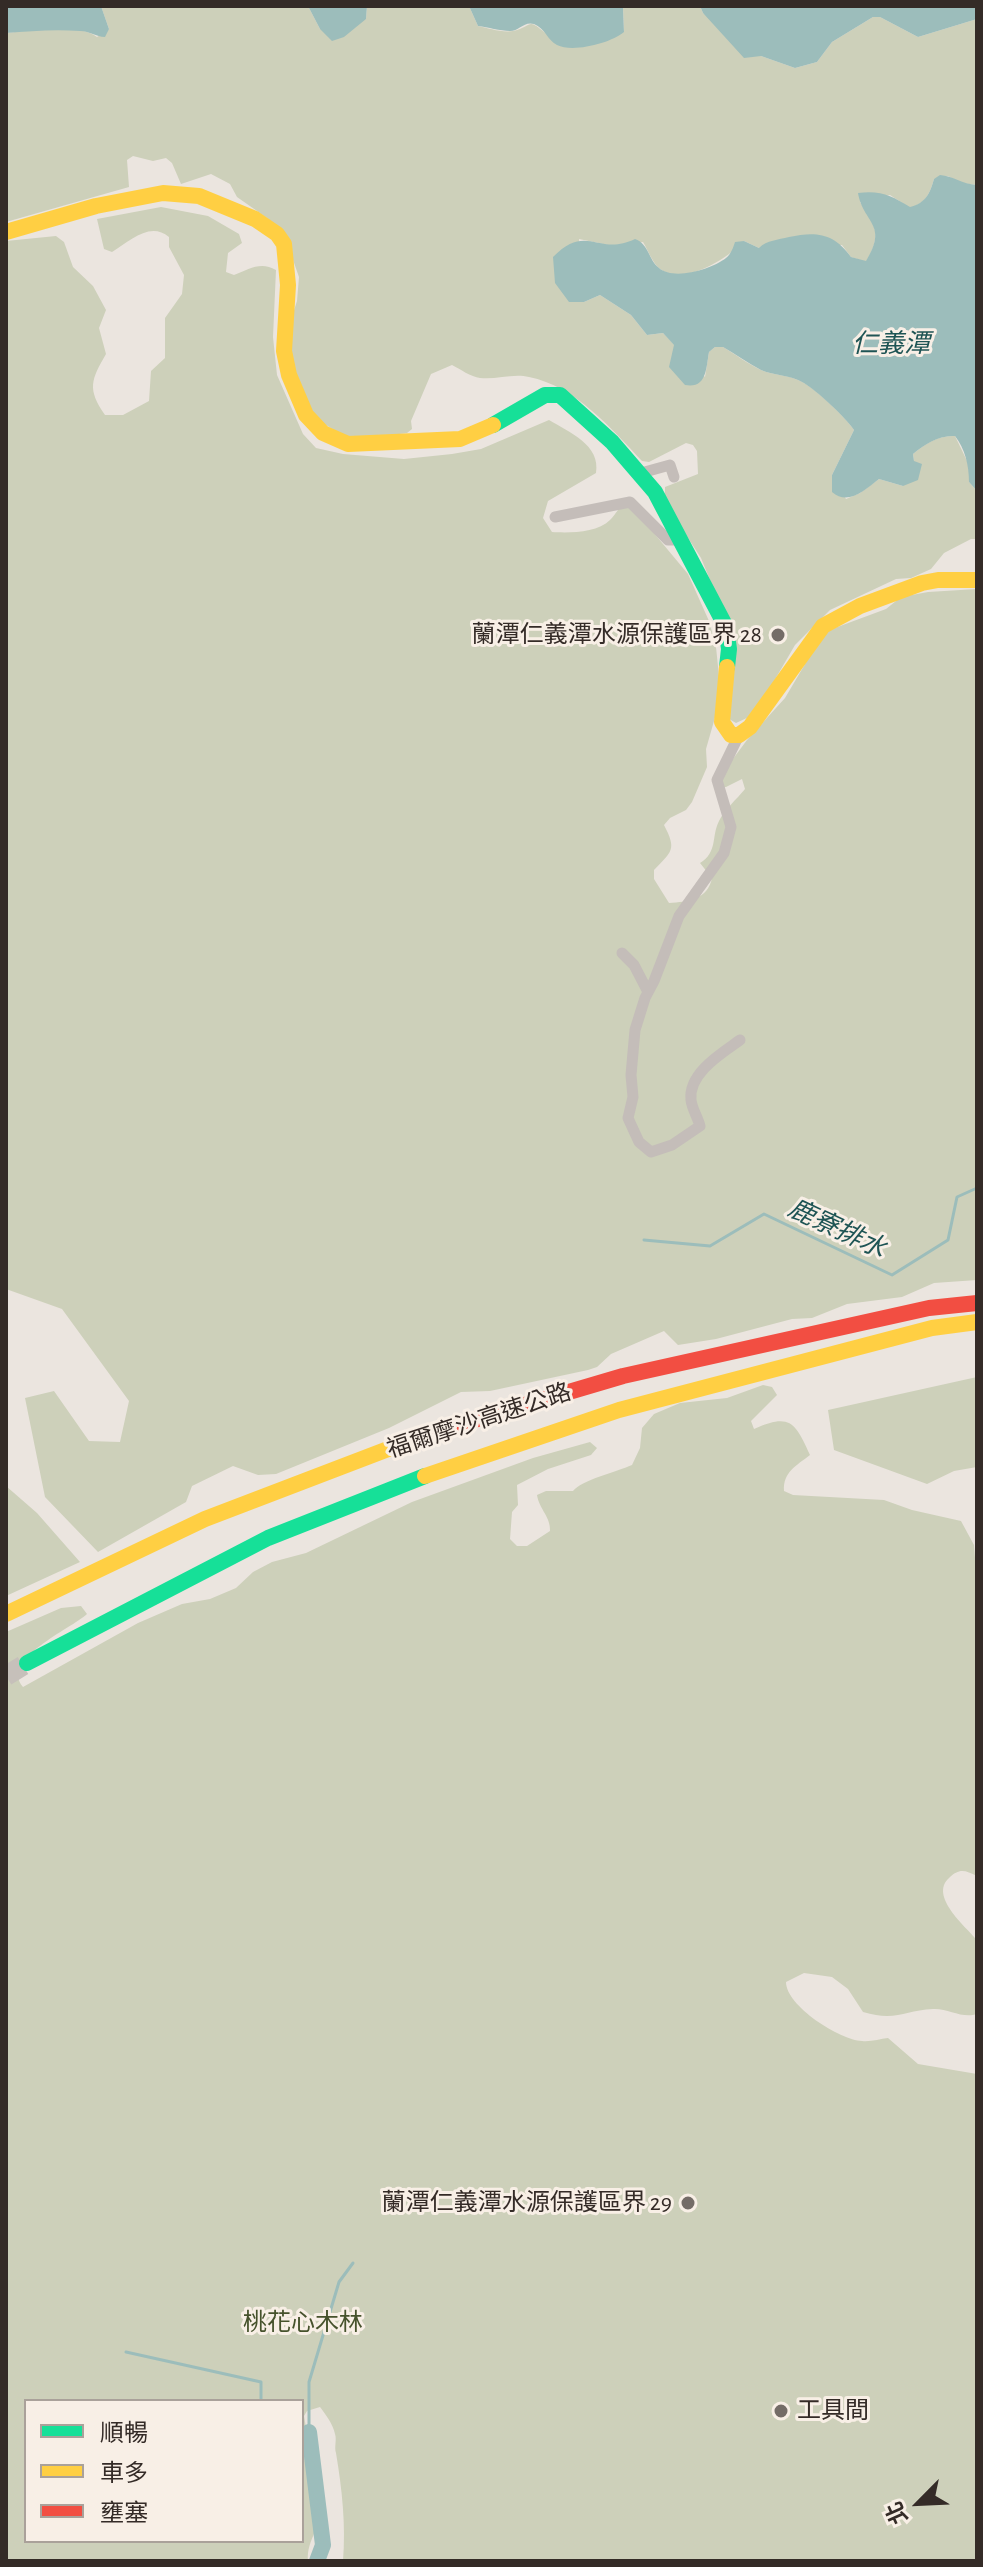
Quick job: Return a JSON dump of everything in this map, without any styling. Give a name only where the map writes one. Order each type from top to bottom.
[{"type":"main road","points":[[6,232],[96,206],[163,193],[199,196],[255,219],[277,234],[284,244],[288,285],[284,351],[289,375],[306,415],[323,433],[348,444],[460,439],[491,426],[545,395],[555,394],[570,402],[641,473],[655,492],[726,627],[729,649],[722,722],[731,735],[739,735],[750,727],[823,626],[834,618],[864,604],[932,581],[977,580]]},
{"type":"main road","name":"福爾摩沙高速公路","points":[[6,1614],[205,1519],[448,1426],[623,1376],[729,1351],[929,1308],[977,1303]]},
{"type":"main road","name":"福爾摩沙高速公路","points":[[27,1663],[268,1538],[454,1464],[619,1410],[932,1328],[977,1322]]},
{"type":"street","points":[[641,473],[670,465],[674,477]]},
{"type":"street","points":[[555,517],[630,502],[668,540],[681,540]]},
{"type":"street","points":[[739,735],[717,780],[731,827],[724,853],[679,916],[635,1030],[631,1075],[633,1097],[628,1118],[645,1149],[651,1152],[672,1145],[700,1126],[691,1101],[695,1084],[714,1059],[740,1040]]},
{"type":"street","points":[[622,953],[634,965],[648,992]]},
{"type":"green space","points":[[101,6],[308,6],[320,29],[366,19],[367,6],[469,6],[478,26],[509,31],[533,24],[549,36],[624,32],[623,7],[626,6],[700,6],[703,13],[761,56],[795,68],[817,62],[832,42],[873,17],[880,17],[918,37],[977,19],[977,185],[961,183],[948,176],[934,179],[926,197],[910,208],[890,195],[860,202],[875,230],[874,244],[866,262],[851,257],[842,245],[759,248],[744,241],[717,262],[681,275],[660,269],[643,242],[613,246],[579,239],[584,302],[600,295],[631,315],[647,335],[663,333],[705,377],[709,352],[715,347],[723,347],[761,370],[805,383],[837,410],[854,430],[832,475],[846,499],[879,479],[903,486],[914,461],[913,454],[932,441],[955,436],[969,465],[969,482],[977,491],[977,539],[944,553],[931,569],[911,578],[896,579],[830,610],[795,645],[759,707],[749,717],[736,723],[729,719],[724,614],[701,558],[670,510],[665,496],[665,487],[698,474],[697,451],[693,445],[686,443],[649,462],[642,461],[592,410],[562,389],[523,376],[477,377],[452,365],[431,374],[411,421],[412,429],[407,433],[351,441],[306,412],[288,370],[288,329],[297,301],[299,277],[286,240],[267,218],[237,197],[230,184],[211,174],[181,184],[172,163],[166,158],[153,161],[133,156],[127,160],[129,187],[6,222],[6,33],[66,29],[89,32],[97,37],[109,29]]},
{"type":"green space","points":[[161,207],[208,216],[239,234],[242,243],[228,253],[226,272],[234,275],[260,266],[276,270],[273,337],[277,375],[303,434],[316,448],[343,454],[404,459],[452,454],[481,449],[549,420],[582,440],[594,455],[596,463],[596,473],[548,501],[543,518],[552,532],[598,528],[628,502],[688,574],[709,621],[719,676],[716,714],[706,749],[707,767],[692,802],[664,825],[671,850],[654,870],[654,879],[669,903],[696,898],[710,885],[712,878],[700,863],[712,849],[721,817],[745,789],[742,779],[717,788],[718,779],[747,740],[785,698],[824,632],[886,609],[901,597],[977,589],[977,1280],[934,1283],[902,1297],[847,1304],[812,1318],[792,1319],[716,1339],[678,1345],[664,1331],[611,1354],[597,1367],[588,1370],[490,1391],[461,1392],[389,1428],[276,1474],[258,1475],[233,1466],[192,1486],[186,1502],[98,1552],[45,1497],[25,1398],[54,1391],[89,1441],[120,1442],[129,1401],[62,1309],[6,1289],[6,241],[56,236],[64,242],[73,267],[93,286],[106,310],[99,328],[106,354],[94,378],[95,398],[105,415],[123,415],[149,401],[151,371],[165,358],[165,318],[182,294],[184,275],[169,247],[169,237],[155,231],[147,232],[112,252],[104,249],[97,219]]},
{"type":"green space","points":[[977,1377],[977,1467],[954,1471],[927,1484],[834,1450],[828,1410]]},
{"type":"green space","name":"桃花心木林","points":[[763,1385],[772,1387],[777,1395],[751,1421],[754,1429],[784,1421],[795,1428],[810,1455],[788,1474],[784,1491],[793,1495],[884,1500],[961,1521],[974,1545],[977,1583],[977,1876],[959,1871],[949,1878],[943,1893],[951,1910],[977,1940],[977,2014],[933,2009],[892,2016],[874,2015],[863,2012],[848,1989],[832,1977],[804,1973],[786,1982],[788,1991],[804,2011],[841,2035],[862,2041],[888,2038],[918,2064],[977,2074],[977,2561],[343,2561],[344,2520],[335,2451],[336,2436],[320,2407],[307,2411],[304,2416],[323,2502],[308,2561],[6,2561],[6,1632],[61,1608],[81,1606],[87,1614],[29,1656],[18,1676],[23,1687],[138,1623],[182,1604],[210,1599],[236,1588],[253,1572],[272,1562],[306,1553],[412,1502],[533,1458],[590,1442],[597,1448],[591,1455],[548,1469],[517,1485],[518,1505],[512,1512],[510,1539],[517,1546],[527,1546],[550,1531],[549,1521],[537,1495],[546,1491],[573,1491],[591,1480],[632,1465],[640,1448],[642,1428],[654,1414],[680,1403],[727,1398]]},
{"type":"green space","points":[[6,1486],[37,1513],[80,1562],[6,1596]]},
{"type":"water","points":[[6,6],[101,6],[109,29],[105,37],[71,30],[6,33]]},
{"type":"water","points":[[308,6],[367,6],[366,19],[344,37],[332,41],[320,29]]},
{"type":"water","points":[[469,6],[626,6],[623,8],[624,32],[592,46],[564,47],[554,43],[534,24],[510,31],[478,26]]},
{"type":"water","points":[[700,6],[977,6],[977,19],[918,37],[880,17],[873,17],[832,42],[817,62],[795,68],[761,56],[744,58]]},
{"type":"water","name":"仁義潭","points":[[940,175],[977,185],[977,491],[969,482],[961,446],[955,436],[949,436],[932,441],[913,454],[914,461],[922,464],[918,480],[903,486],[879,479],[856,495],[838,496],[832,492],[832,475],[854,430],[812,389],[793,378],[761,370],[723,347],[715,347],[709,352],[706,371],[698,384],[685,385],[669,367],[674,345],[663,333],[647,335],[631,315],[600,295],[584,302],[569,302],[555,283],[553,257],[565,247],[584,241],[622,244],[635,239],[643,244],[659,268],[674,273],[693,272],[720,262],[729,255],[735,242],[744,241],[759,248],[773,241],[808,234],[831,239],[851,257],[866,261],[875,231],[858,193],[886,195],[910,207],[924,200],[934,179]]},
{"type":"waterway","name":"鹿寮排水","points":[[644,1240],[710,1246],[764,1214],[892,1275],[948,1240],[957,1197],[977,1188]]},
{"type":"waterway","points":[[304,2430],[309,2432],[309,2382],[339,2282],[353,2263]]},
{"type":"waterway","points":[[126,2352],[261,2382],[261,2399]]},
{"type":"waterway","points":[[309,2432],[323,2545],[317,2561]]},
{"type":"tunnel","points":[[6,1676],[27,1663]]},
{"type":"traffic: fast","points":[[493,425],[545,395],[560,395],[612,442],[655,492],[726,627],[729,649],[727,667]]},
{"type":"traffic: fast","points":[[27,1663],[268,1538],[425,1476]]},
{"type":"traffic: slow","points":[[6,232],[96,206],[163,193],[199,196],[255,219],[277,234],[284,244],[288,285],[284,351],[289,375],[306,415],[323,433],[348,444],[460,439],[493,425]]},
{"type":"traffic: slow","points":[[727,667],[722,722],[731,735],[739,735],[750,727],[823,626],[860,606],[922,583],[977,580]]},
{"type":"traffic: slow","points":[[425,1476],[619,1410],[932,1328],[977,1322]]},
{"type":"traffic: slow","points":[[6,1614],[205,1519],[430,1433]]},
{"type":"traffic: jam","points":[[430,1433],[623,1376],[929,1308],[977,1303]]},
{"type":"place","name":"蘭潭仁義潭水源保護區界 28","points":[[778,635]]},
{"type":"place","name":"蘭潭仁義潭水源保護區界 29","points":[[688,2203]]},
{"type":"place","name":"工具間","points":[[781,2411]]}]
